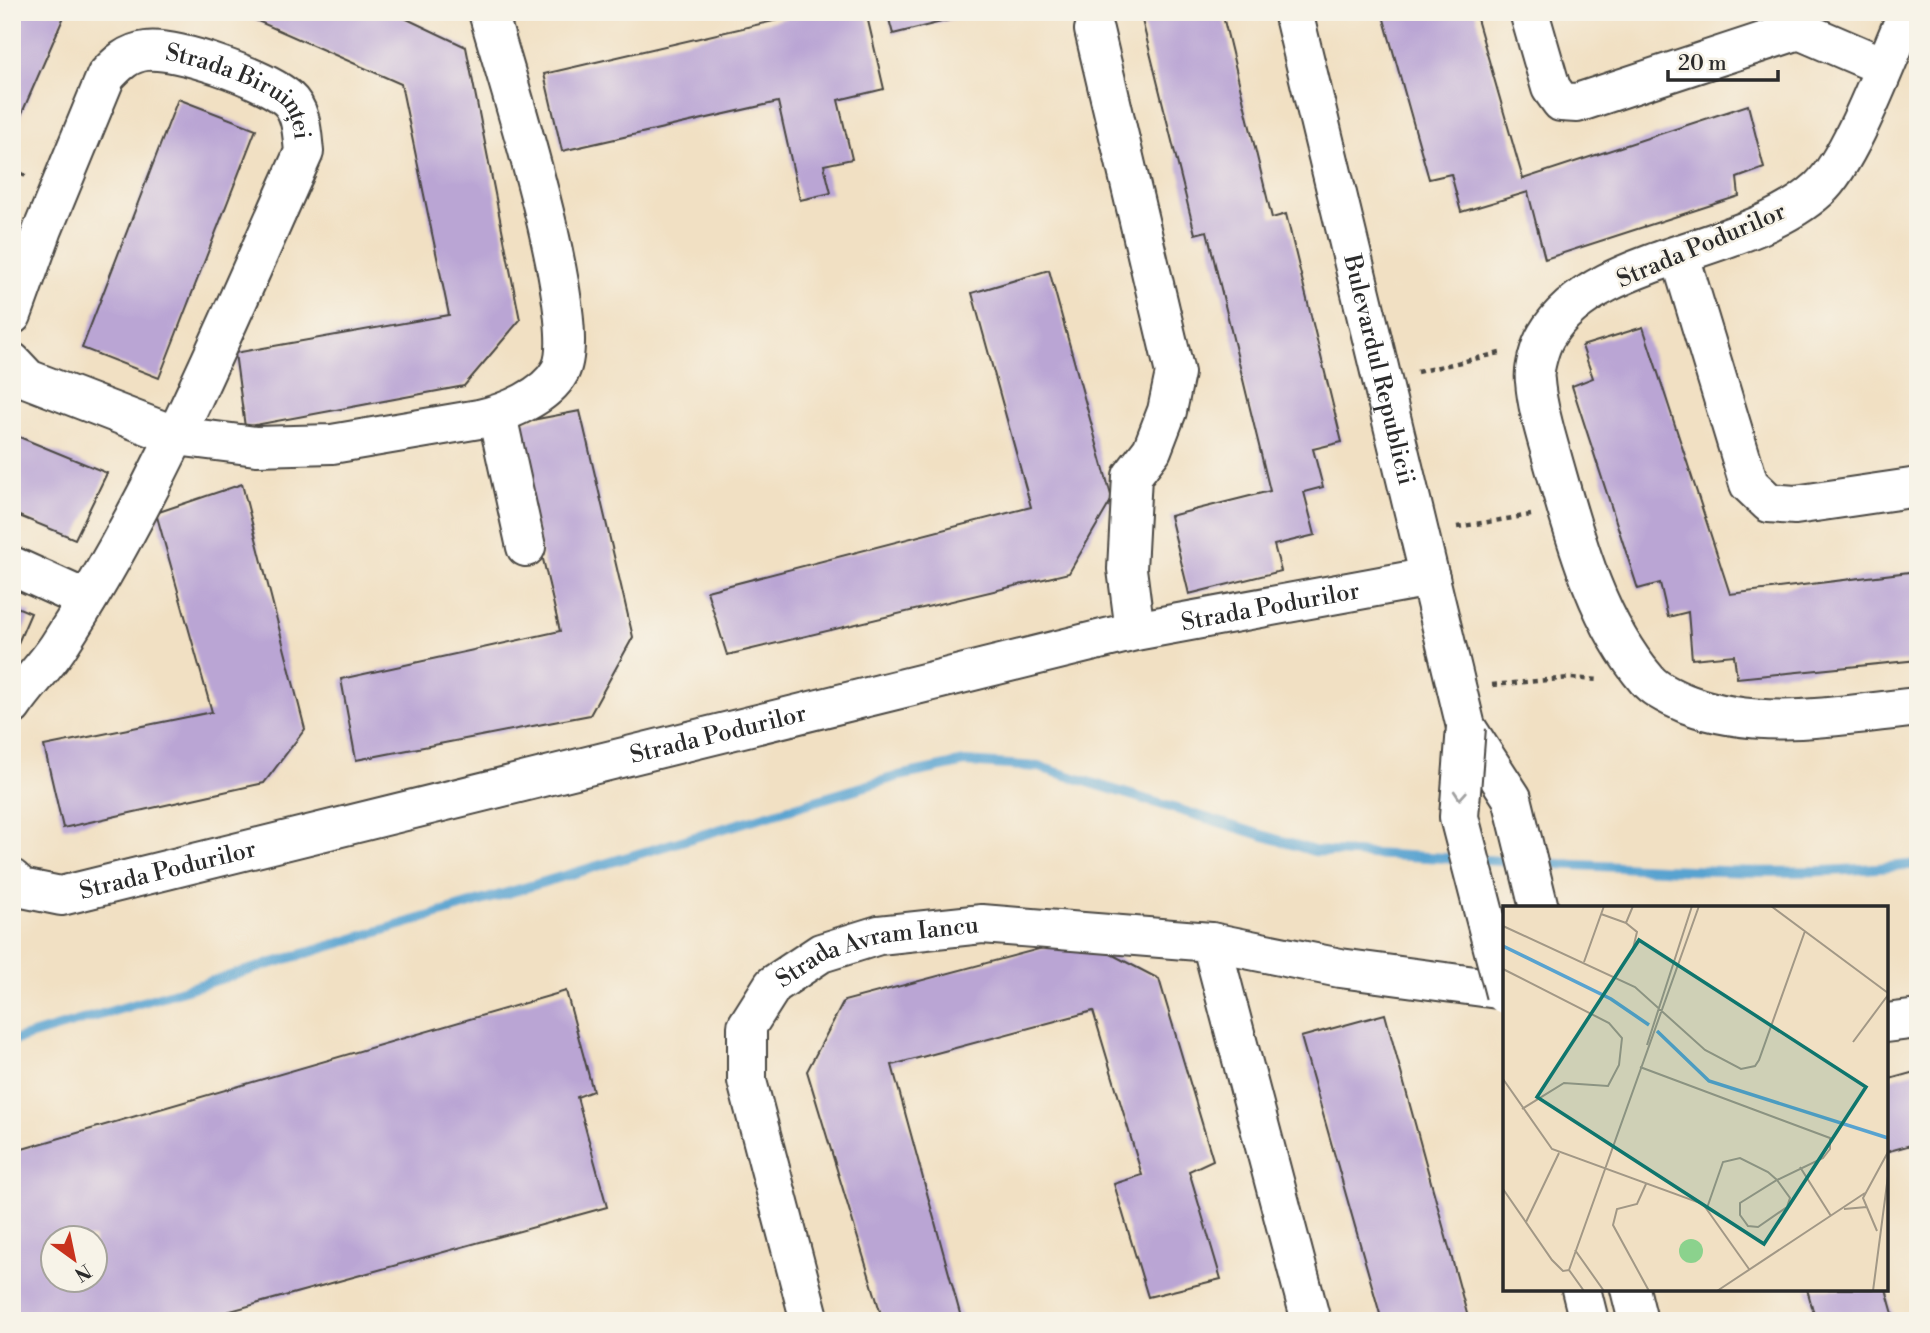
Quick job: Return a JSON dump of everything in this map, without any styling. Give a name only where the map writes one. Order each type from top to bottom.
[{"type":"street","points":[[12,362],[29,379],[176,436],[256,446],[332,444],[497,415],[543,391],[561,370],[566,333],[544,213],[488,12]]},
{"type":"street","name":"Bulevardul Republicii","points":[[1293,12],[1466,727],[1459,817],[1503,984]]},
{"type":"street","points":[[1529,12],[1551,88],[1560,102],[1577,103],[1799,30]]},
{"type":"street","points":[[1765,12],[1799,30],[1883,66]]},
{"type":"street","name":"Strada Podurilor","points":[[1908,12],[1840,162],[1819,189],[1780,217],[1681,256],[1640,268],[1570,304],[1544,338],[1534,379],[1567,509],[1595,587],[1619,641],[1648,683],[1685,703],[1736,718],[1789,720],[1918,707]]},
{"type":"street","points":[[1094,30],[1175,373],[1167,411],[1152,450],[1132,476],[1127,569],[1135,631]]},
{"type":"street","name":"Strada Biruinței","points":[[12,315],[43,229],[106,76],[121,60],[144,51],[167,51],[258,82],[288,99],[301,122],[304,152],[176,436]]},
{"type":"street","points":[[1681,256],[1749,484],[1769,503],[1795,505],[1918,487]]},
{"type":"street","points":[[497,415],[526,547]]},
{"type":"street","points":[[12,706],[57,649],[87,600],[176,436]]},
{"type":"street","points":[[12,566],[87,600]]},
{"type":"street","name":"Strada Podurilor","points":[[12,879],[22,888],[61,896],[1135,631],[1430,577]]},
{"type":"street","name":"Bulevardul Republicii","points":[[1466,727],[1512,797],[1539,906]]},
{"type":"street","name":"Strada Avram Iancu","points":[[810,1321],[747,1081],[747,1026],[773,985],[821,953],[879,935],[982,924],[1210,942],[1340,968],[1468,984],[1503,992]]},
{"type":"street","points":[[1210,942],[1311,1321]]},
{"type":"street","points":[[1888,1023],[1918,1019]]},
{"type":"street","points":[[1582,1291],[1589,1321]]},
{"type":"street","points":[[1630,1291],[1638,1321]]},
{"type":"path","points":[[1383,380],[1490,356]]},
{"type":"path","points":[[1419,533],[1567,509]]},
{"type":"path","points":[[1456,688],[1570,678]]},
{"type":"building","points":[[12,12],[66,12],[12,136]]},
{"type":"building","points":[[237,12],[392,12],[466,47],[520,320],[464,386],[245,427],[235,353],[449,315],[401,84]]},
{"type":"building","points":[[812,12],[866,12],[884,89],[838,100],[852,159],[824,165],[831,193],[800,200],[778,102],[562,151],[544,74]]},
{"type":"building","points":[[887,12],[978,12],[978,13],[893,34]]},
{"type":"building","points":[[1140,12],[1222,12],[1272,218],[1286,214],[1342,442],[1313,449],[1323,487],[1304,492],[1315,535],[1274,545],[1281,571],[1189,594],[1170,516],[1270,491],[1207,231],[1195,234]]},
{"type":"building","points":[[1382,12],[1475,12],[1523,179],[1748,105],[1764,168],[1737,178],[1739,196],[1545,259],[1528,192],[1461,212],[1451,174],[1429,179]]},
{"type":"building","points":[[178,99],[256,129],[159,378],[82,348]]},
{"type":"building","points":[[1049,270],[1112,499],[1069,573],[727,655],[707,591],[1031,507],[972,293]]},
{"type":"building","points":[[1643,327],[1730,594],[1918,571],[1918,660],[1737,678],[1734,655],[1692,659],[1688,612],[1668,617],[1660,583],[1638,589],[1572,386],[1593,378],[1582,346]]},
{"type":"building","points":[[580,411],[633,637],[590,715],[356,760],[341,679],[560,631],[511,424]]},
{"type":"building","points":[[12,434],[107,473],[75,539],[12,513]]},
{"type":"building","points":[[242,484],[305,729],[264,783],[63,828],[44,746],[212,712],[156,513]]},
{"type":"building","points":[[12,605],[31,613],[12,657]]},
{"type":"building","points":[[1080,938],[1159,979],[1213,1160],[1189,1171],[1221,1279],[1148,1297],[1114,1184],[1142,1175],[1093,1011],[892,1065],[962,1321],[883,1321],[807,1071],[844,1001]]},
{"type":"building","points":[[566,991],[593,1091],[577,1097],[607,1207],[194,1321],[12,1321],[12,1152]]},
{"type":"building","points":[[1385,1014],[1469,1321],[1382,1321],[1301,1037]]},
{"type":"building","points":[[1918,1071],[1918,1143],[1888,1151],[1888,1079]]},
{"type":"building","points":[[1808,1291],[1887,1291],[1895,1321],[1816,1321]]},
{"type":"waterway","points":[[12,1041],[899,776],[965,762],[1039,767],[1314,851],[1520,862]]},
{"type":"waterway","points":[[1536,863],[1775,872],[1870,869],[1918,864]]}]
